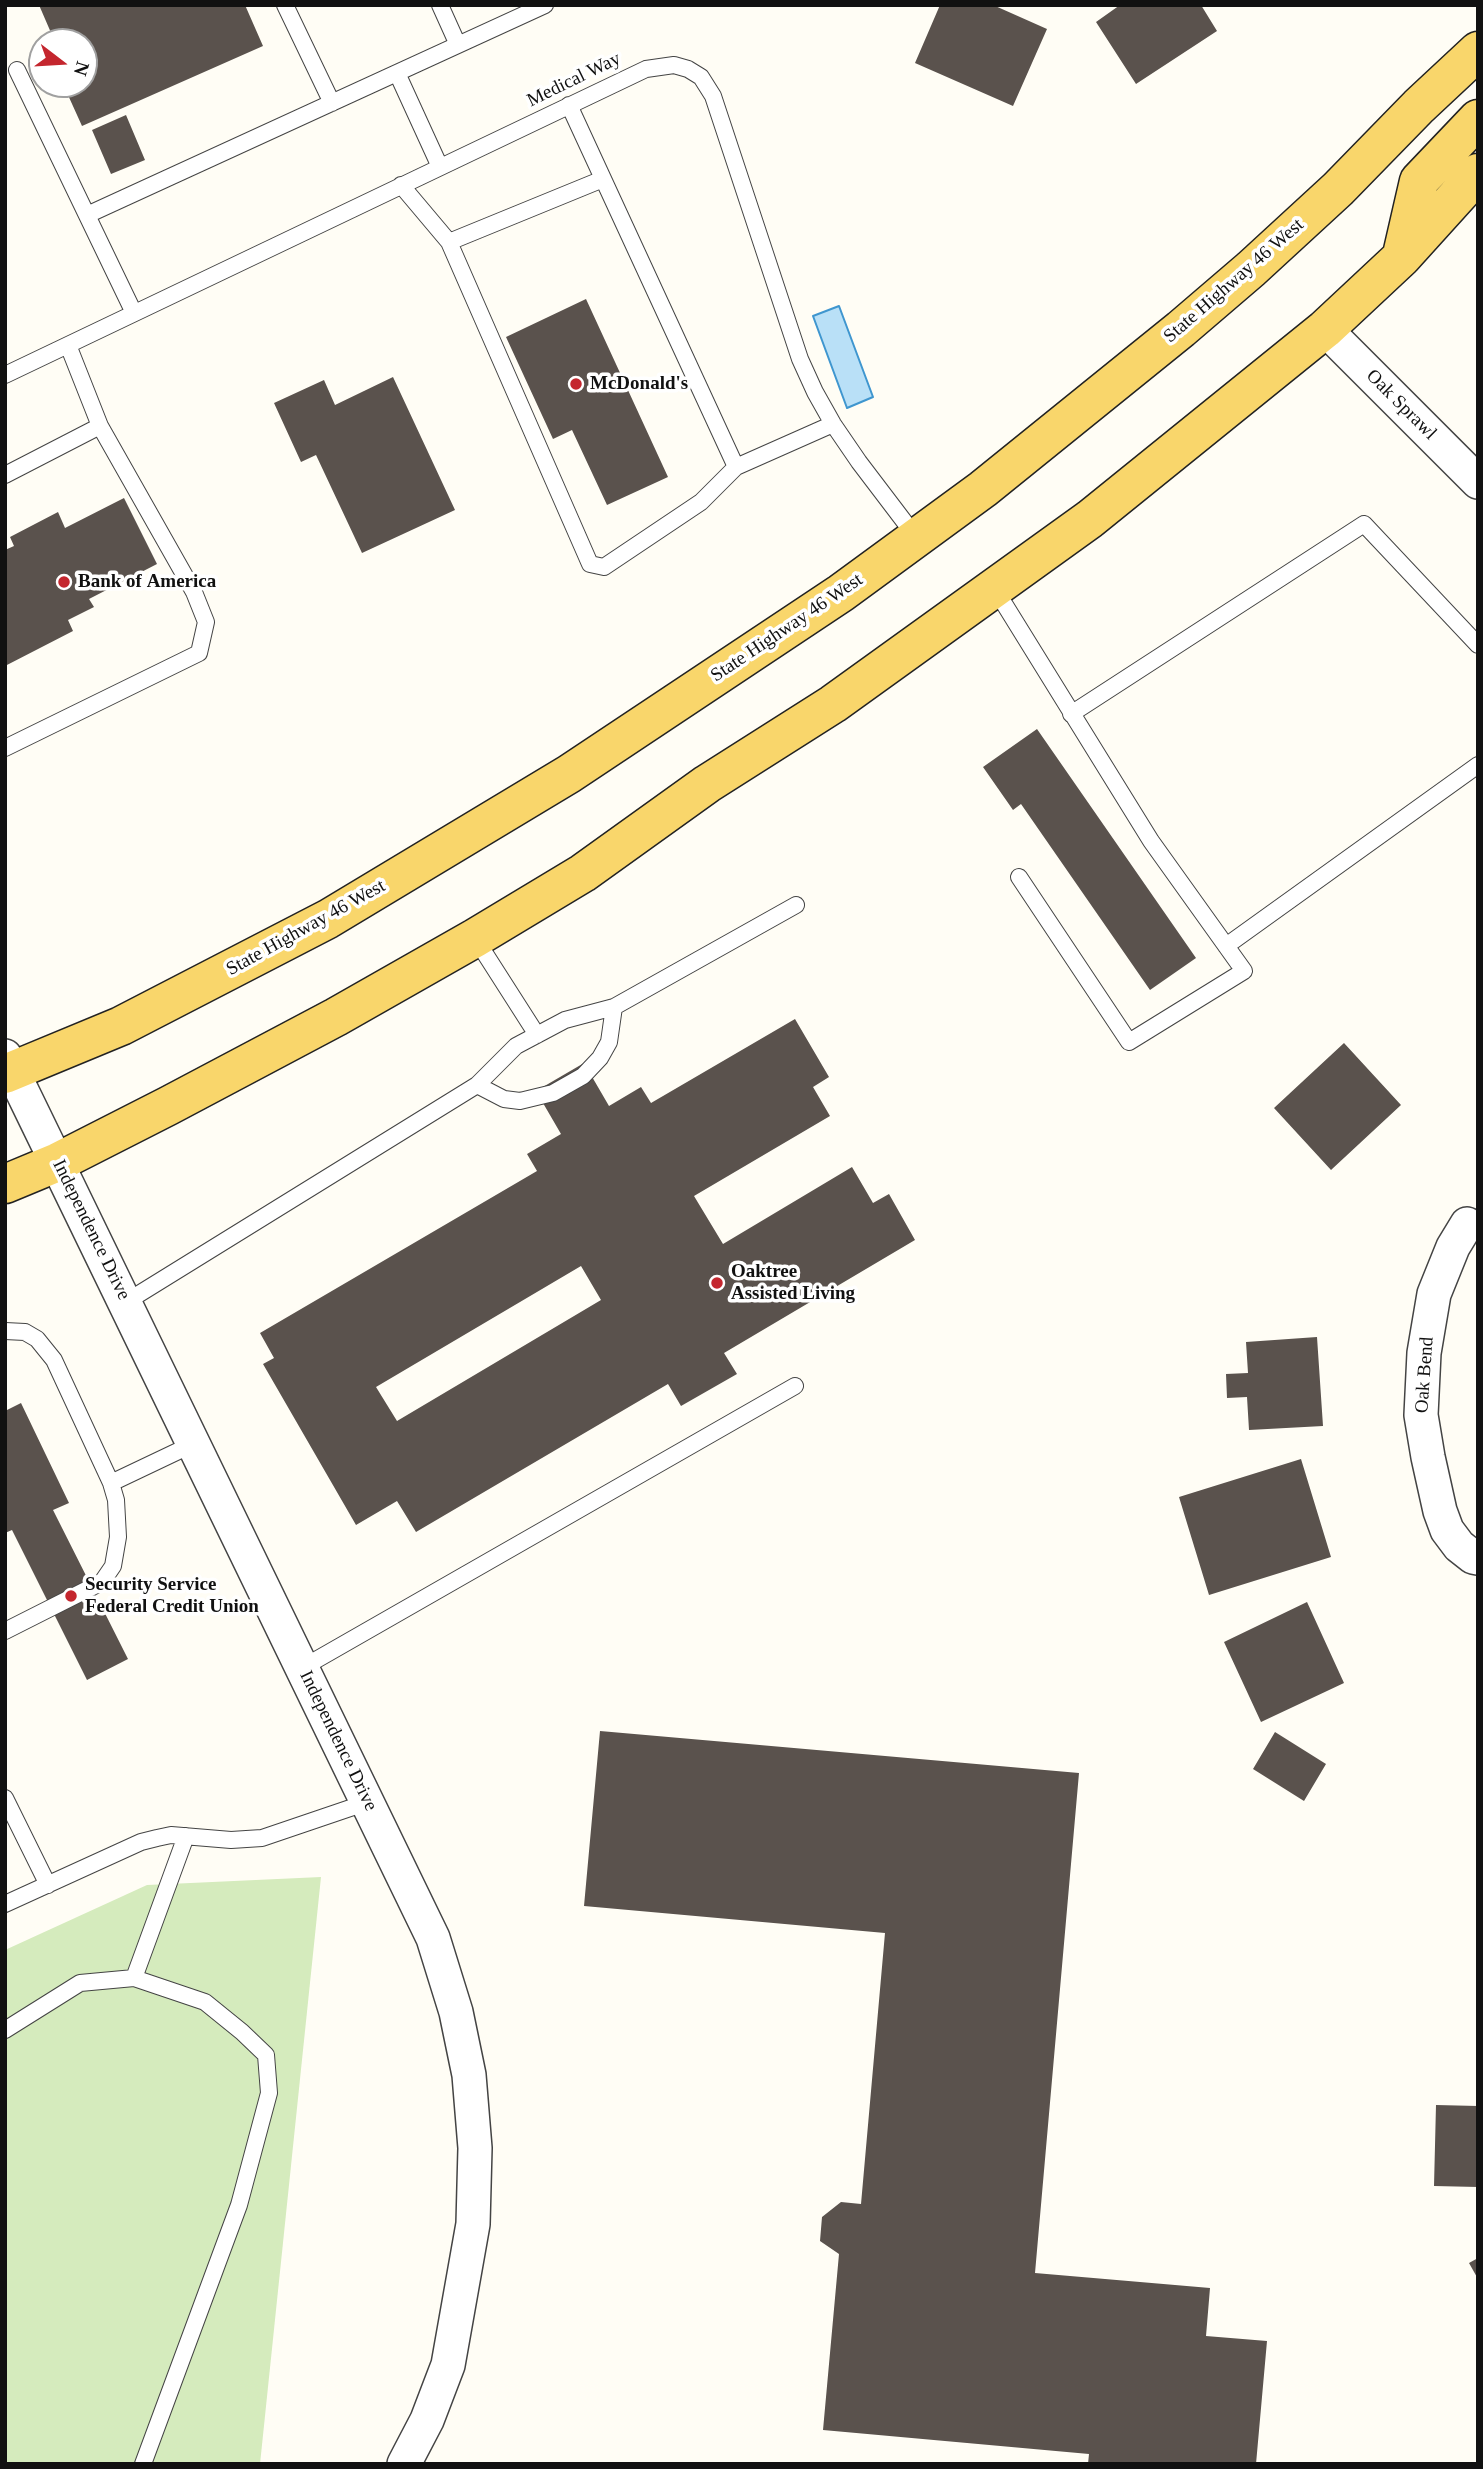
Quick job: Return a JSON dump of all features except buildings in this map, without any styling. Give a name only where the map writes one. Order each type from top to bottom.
[{"type":"main road","name":"State Highway 46 West","points":[[8,1067],[121,1026],[328,919],[569,774],[646,720],[831,601],[983,489],[1085,408],[1251,269],[1478,51]]},
{"type":"main road","points":[[1402,257],[1419,181],[1478,119]]},
{"type":"main road","points":[[5,1184],[58,1162],[336,1017],[475,938],[583,873],[707,784],[833,704],[1090,519],[1325,328],[1402,257],[1478,173]]},
{"type":"street","name":"Oak Sprawl","points":[[1325,328],[1478,482]]},
{"type":"street","name":"Independence Drive","points":[[8,1067],[58,1162],[433,1938],[456,2012],[469,2075],[475,2148],[473,2224],[448,2365],[426,2420],[404,2464]]},
{"type":"street","name":"Oak Bend","points":[[1467,1224],[1453,1247],[1434,1294],[1424,1353],[1421,1415],[1427,1457],[1447,1530],[1459,1546],[1478,1558]]},
{"type":"lane","points":[[285,5],[332,103]]},
{"type":"lane","points":[[440,5],[458,45]]},
{"type":"lane","points":[[87,215],[545,5]]},
{"type":"lane","name":"Medical Way","points":[[5,375],[646,69],[674,65],[701,77],[709,87],[800,359],[833,424],[916,537]]},
{"type":"lane","points":[[17,70],[134,313]]},
{"type":"lane","points":[[397,73],[440,167]]},
{"type":"lane","points":[[569,105],[736,467]]},
{"type":"lane","points":[[449,242],[603,179]]},
{"type":"lane","points":[[401,185],[449,242],[590,564],[604,567],[701,502],[736,467],[833,424]]},
{"type":"lane","points":[[5,748],[199,653],[206,622],[194,592],[100,426],[68,345]]},
{"type":"lane","points":[[5,475],[100,426]]},
{"type":"lane","points":[[1071,714],[1364,524],[1478,645]]},
{"type":"lane","points":[[995,589],[1151,841],[1244,971],[1129,1042],[1019,877]]},
{"type":"lane","points":[[1226,946],[1478,765]]},
{"type":"lane","points":[[126,1302],[477,1084],[516,1046],[565,1020],[614,1007],[796,905]]},
{"type":"lane","points":[[475,938],[537,1035]]},
{"type":"lane","points":[[477,1084],[504,1099],[520,1101],[553,1093],[573,1082],[583,1076],[600,1058],[609,1042],[614,1007]]},
{"type":"lane","points":[[5,1331],[25,1332],[37,1339],[54,1360],[111,1483],[116,1500],[118,1537],[113,1566],[108,1575],[94,1587],[5,1631]]},
{"type":"lane","points":[[302,1668],[795,1386]]},
{"type":"lane","points":[[111,1483],[193,1444]]},
{"type":"lane","points":[[5,1798],[48,1885]]},
{"type":"lane","points":[[5,1904],[141,1842],[170,1835],[231,1840],[262,1838],[368,1802]]},
{"type":"lane","points":[[134,1978],[186,1836]]},
{"type":"lane","points":[[5,2030],[80,1983],[134,1978],[205,2002],[266,2055],[269,2093],[239,2205],[144,2464]]},
{"type":"green space","points":[[321,1877],[260,2464],[5,2464],[5,1950],[147,1885]]},
{"type":"water","points":[[839,306],[873,397],[847,408],[813,316]]},
{"type":"place","name":"McDonald's","points":[[576,384]]},
{"type":"place","name":"Bank of America","points":[[64,582]]},
{"type":"place","name":"Oaktree Assisted Living","points":[[717,1283]]},
{"type":"place","name":"Security Service Federal Credit Union","points":[[71,1596]]}]
